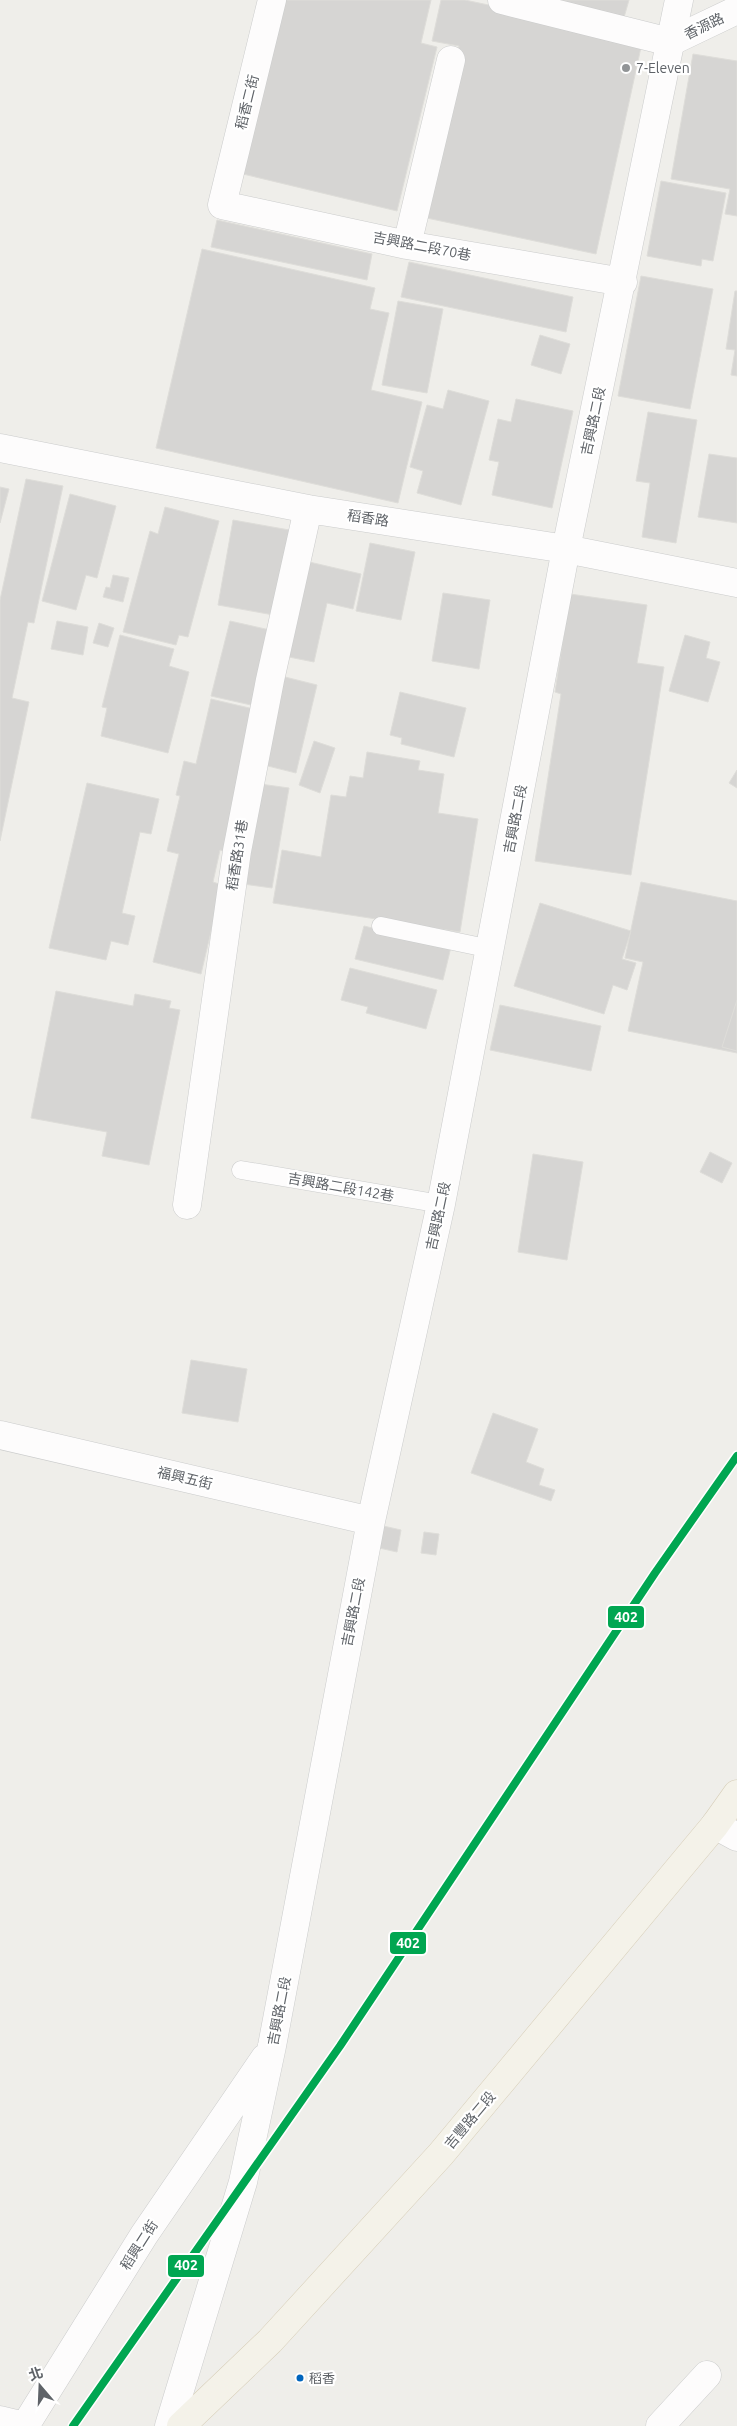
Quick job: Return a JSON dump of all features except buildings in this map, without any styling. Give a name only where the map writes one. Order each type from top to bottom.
[{"type":"main road","name":"吉豐路二段","points":[[181,2426],[270,2342],[442,2154],[726,1831],[737,1794]]},
{"type":"street","name":"稻香二街","points":[[222,205],[272,0]]},
{"type":"street","points":[[502,0],[541,4],[670,42]]},
{"type":"street","name":"吉興路二段","points":[[169,2426],[243,2182],[272,2046],[370,1521],[441,1204],[566,550],[680,0]]},
{"type":"street","name":"香源路","points":[[670,42],[737,10]]},
{"type":"street","points":[[407,245],[451,60]]},
{"type":"street","name":"吉興路二段70巷","points":[[222,205],[407,245],[623,282]]},
{"type":"street","name":"稻香路","points":[[0,448],[308,509],[566,550],[737,583]]},
{"type":"street","name":"稻香路31巷","points":[[187,1205],[236,851],[270,680],[308,509]]},
{"type":"street","name":"福興五街","points":[[0,1435],[370,1521]]},
{"type":"street","name":"稻興二街","points":[[0,2420],[25,2426],[144,2235],[272,2046]]},
{"type":"street","points":[[660,2426],[707,2375]]},
{"type":"lane","points":[[381,926],[491,949]]},
{"type":"lane","name":"吉興路二段142巷","points":[[241,1170],[441,1204]]},
{"type":"transit line","name":"402","points":[[73,2426],[340,2046],[655,1573],[737,1456]]},
{"type":"place","name":"7-Eleven","points":[[626,68]]},
{"type":"place","name":"稻香","points":[[300,2378]]}]
